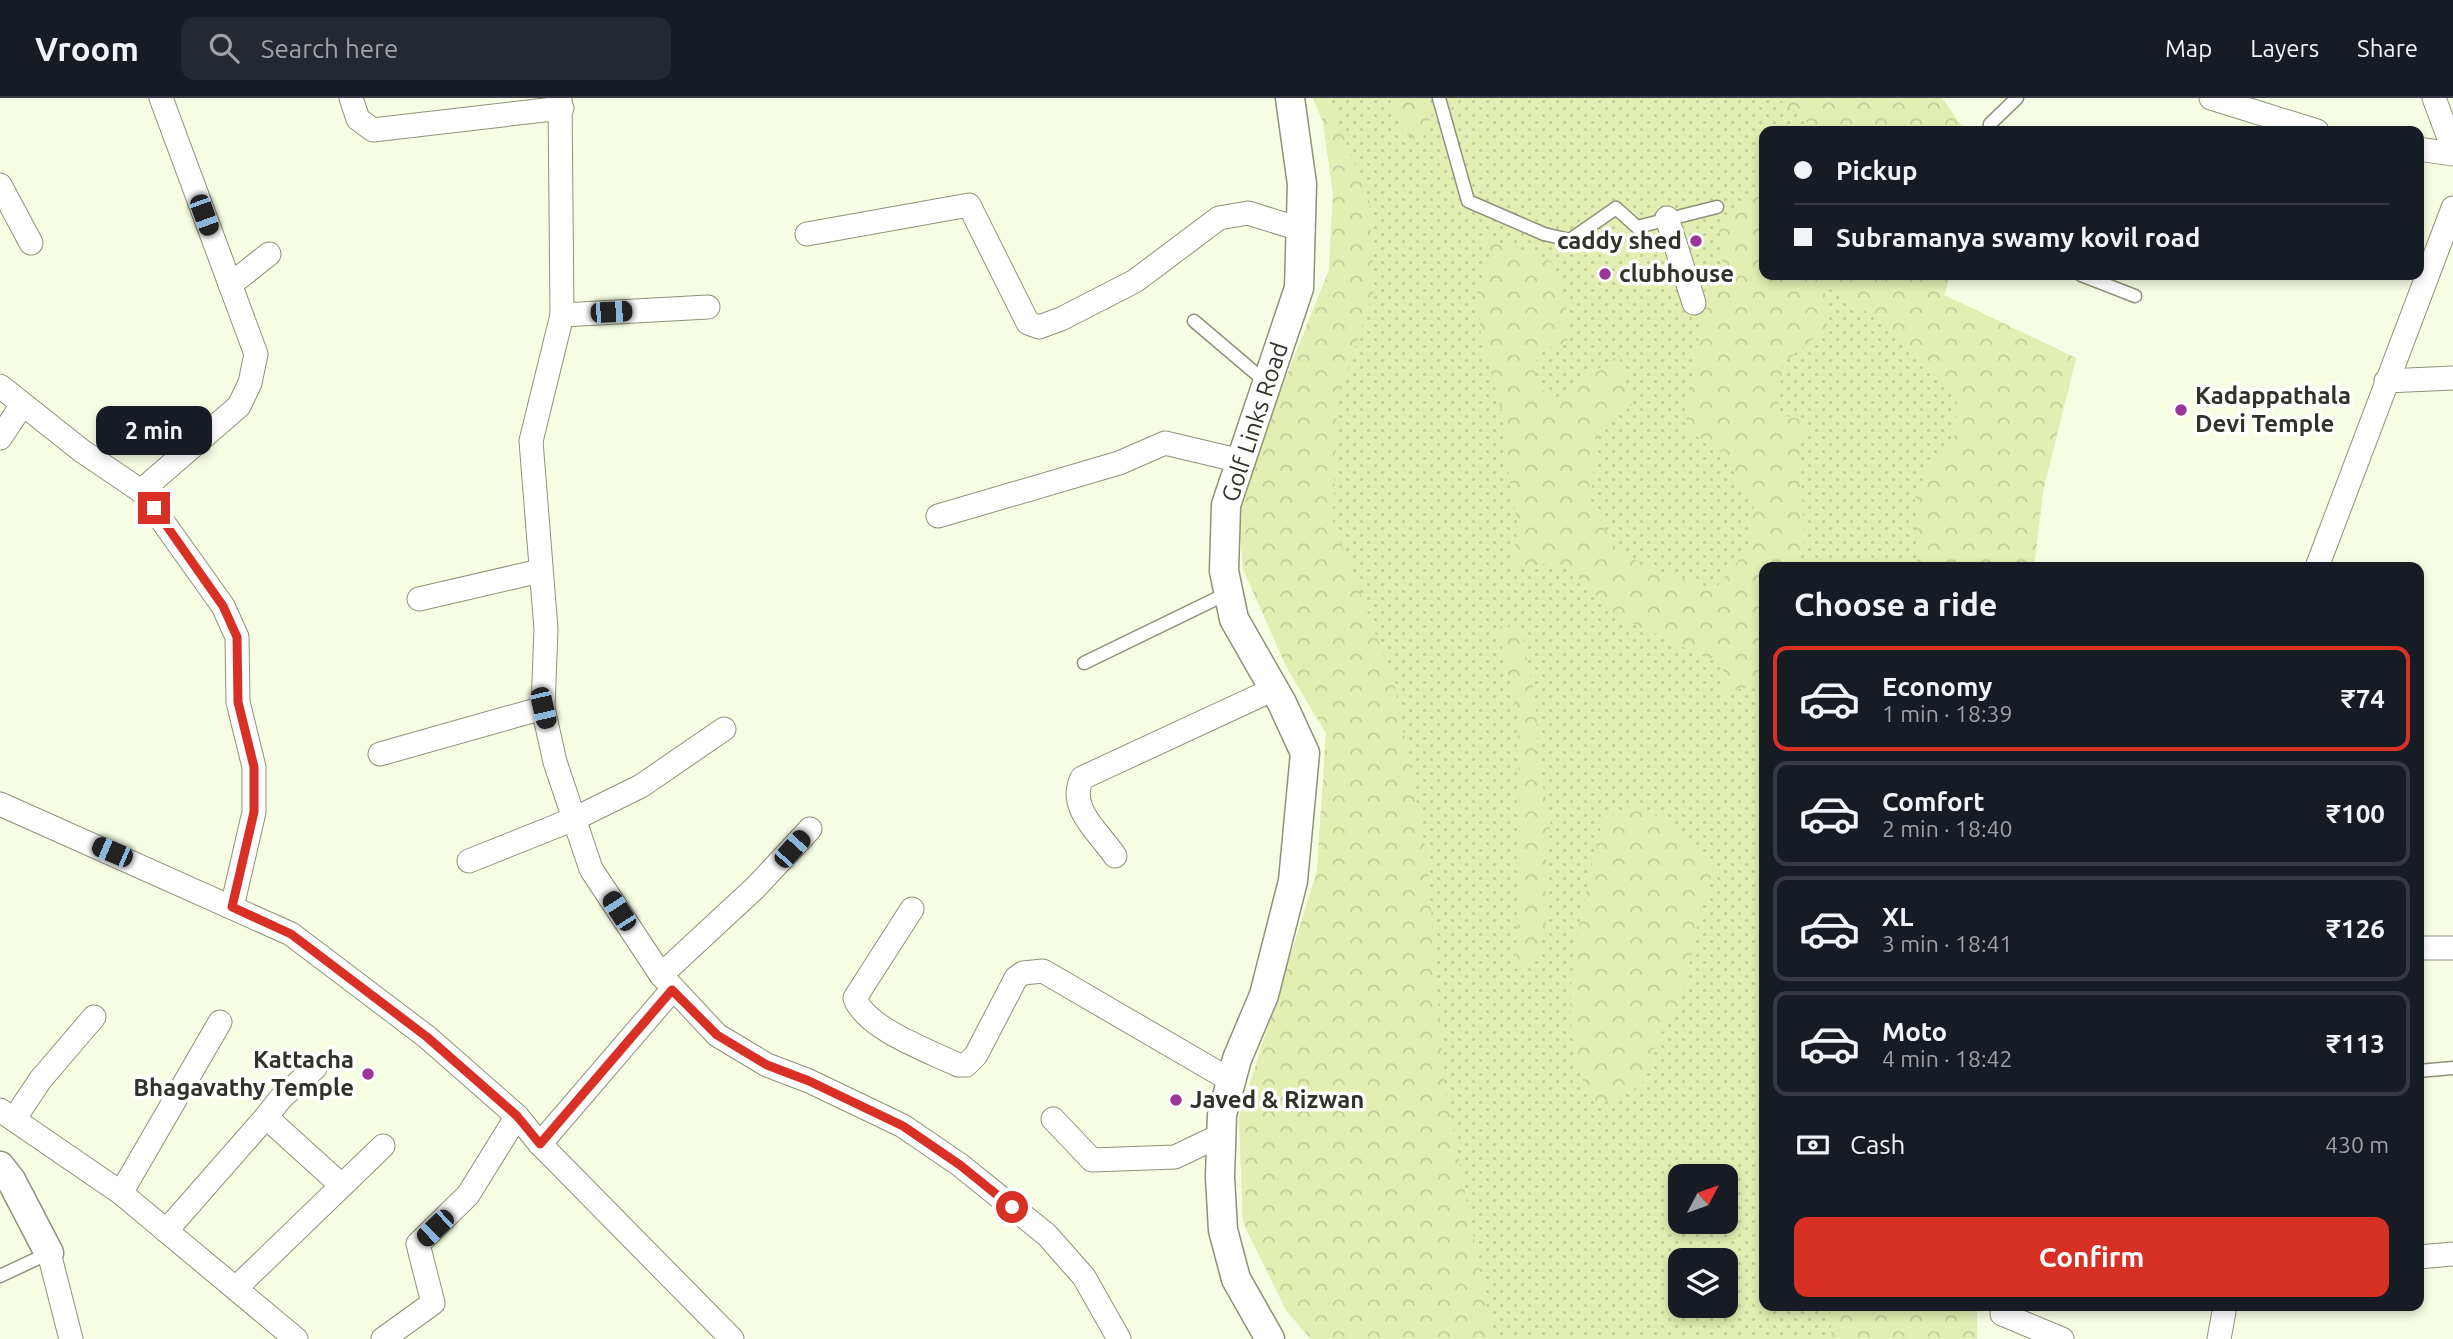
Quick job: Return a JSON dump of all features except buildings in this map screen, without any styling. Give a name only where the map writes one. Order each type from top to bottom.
[{"type":"street","points":[[141,491],[239,406],[250,383],[256,354],[161,98]]},
{"type":"street","points":[[351,98],[358,119],[373,130],[561,103],[562,315],[531,440],[546,629],[543,708],[555,762],[591,869],[667,983],[717,1035],[767,1065],[809,1081],[903,1126],[960,1165],[1048,1235],[1084,1277],[1119,1339]]},
{"type":"street","name":"Golf Links Road","points":[[1270,1339],[1236,1279],[1223,1230],[1222,1115],[1231,1081],[1264,995],[1293,881],[1305,753],[1274,689],[1234,619],[1224,571],[1226,505],[1299,288],[1304,230],[1303,184],[1290,98]]},
{"type":"street","points":[[2211,98],[2301,126]]},
{"type":"street","points":[[2424,148],[2452,146],[2434,98]]},
{"type":"street","points":[[0,185],[32,243]]},
{"type":"street","points":[[807,234],[968,205],[1028,323],[1039,327],[1061,320],[1135,281],[1219,218],[1248,213],[1304,230]]},
{"type":"street","points":[[2319,562],[2453,208]]},
{"type":"street","points":[[1667,218],[1694,303]]},
{"type":"street","points":[[230,285],[270,254]]},
{"type":"street","points":[[562,315],[708,307]]},
{"type":"street","points":[[2386,381],[2453,378]]},
{"type":"street","points":[[0,386],[141,491],[223,606],[237,637],[238,702],[254,767],[254,812],[232,907]]},
{"type":"street","points":[[0,438],[22,405]]},
{"type":"street","points":[[938,516],[1119,463],[1165,443],[1241,461]]},
{"type":"street","points":[[419,599],[540,571]]},
{"type":"street","points":[[1115,856],[1080,810],[1076,790],[1082,778],[1274,689]]},
{"type":"street","points":[[380,754],[543,708]]},
{"type":"street","points":[[469,861],[575,819],[641,786],[724,729]]},
{"type":"street","points":[[0,804],[291,934],[427,1037],[517,1116],[540,1144],[732,1339]]},
{"type":"street","points":[[540,1144],[667,983],[810,829]]},
{"type":"street","points":[[912,909],[855,999],[860,1012],[876,1024],[958,1065],[966,1065],[976,1055],[1016,978],[1023,973],[1043,971],[1231,1081]]},
{"type":"street","points":[[2424,948],[2453,948]]},
{"type":"street","points":[[94,1017],[7,1114],[121,1193],[296,1339]]},
{"type":"street","points":[[121,1193],[220,1022]]},
{"type":"street","points":[[166,1231],[281,1098],[315,1069]]},
{"type":"street","points":[[383,1339],[433,1303],[418,1244],[468,1195],[517,1116]]},
{"type":"street","points":[[266,1117],[341,1185]]},
{"type":"street","points":[[1053,1119],[1092,1160],[1175,1157],[1222,1135]]},
{"type":"street","points":[[236,1288],[383,1146]]},
{"type":"street","points":[[0,1166],[12,1180],[49,1253],[71,1339]]},
{"type":"street","points":[[2424,1256],[2453,1254]]},
{"type":"street","points":[[2219,1339],[2224,1311]]},
{"type":"street","points":[[2001,1314],[2062,1339]]},
{"type":"lane","points":[[1439,98],[1468,201],[1544,234],[1570,240],[1616,208],[1637,227],[1717,208]]},
{"type":"lane","points":[[1990,126],[2017,98]]},
{"type":"lane","points":[[2094,280],[2136,296]]},
{"type":"lane","points":[[1194,321],[1267,383]]},
{"type":"lane","points":[[1084,663],[1229,593]]},
{"type":"lane","points":[[2424,1070],[2453,1068]]},
{"type":"lane","points":[[0,1276],[49,1253]]},
{"type":"green space","points":[[1313,98],[1942,98],[1962,126],[1759,126],[1759,280],[1948,280],[1944,295],[2076,358],[2043,491],[2035,562],[1759,562],[1759,1311],[1977,1311],[1977,1339],[1311,1339],[1286,1310],[1243,1222],[1239,1118],[1317,872],[1326,733],[1287,668],[1243,569],[1238,497],[1329,270],[1333,193],[1323,122]]},
{"type":"green space","points":[[1313,98],[1328,98],[1369,199],[1374,290],[1337,401],[1333,521],[1394,682],[1427,858],[1445,1087],[1493,1339],[1311,1339],[1286,1310],[1243,1222],[1239,1118],[1317,872],[1326,733],[1287,668],[1243,569],[1238,497],[1329,271],[1333,193],[1323,122]]},
{"type":"green space","points":[[1390,98],[1427,98],[1433,111],[1421,144],[1403,131]]},
{"type":"green space","points":[[1778,98],[1942,98],[1962,126],[1811,126]]},
{"type":"green space","points":[[1759,188],[1759,280],[1948,280],[1944,295],[2076,358],[2043,491],[2035,562],[1917,562],[1915,498],[1929,465],[1954,444],[1957,402],[1913,352],[1880,322],[1825,286],[1827,328],[1783,363],[1777,414],[1804,420],[1813,430],[1800,441],[1804,540],[1800,562],[1759,562],[1759,684],[1724,693],[1723,662],[1700,655],[1615,615],[1566,565],[1544,564],[1510,569],[1518,526],[1507,465],[1502,412],[1481,336],[1477,289],[1491,258],[1484,237],[1551,261],[1566,300],[1568,342],[1538,351],[1534,383],[1554,399],[1619,355],[1632,405],[1598,433],[1590,502],[1619,553],[1670,575],[1715,589],[1749,548],[1754,503],[1719,450],[1685,429],[1700,329],[1695,303],[1723,269],[1719,227]]},
{"type":"green space","points":[[1497,626],[1520,627],[1536,701],[1538,768],[1551,818],[1546,861],[1546,922],[1537,958],[1513,970],[1520,910],[1518,716]]},
{"type":"green space","points":[[1633,804],[1680,830],[1698,848],[1713,872],[1700,912],[1688,973],[1677,1009],[1656,1042],[1641,1086],[1596,1106],[1579,1072],[1572,1036],[1572,974],[1582,912],[1602,821]]},
{"type":"green space","points":[[1829,1311],[1977,1311],[1977,1339],[1832,1339]]},
{"type":"place","name":"caddy shed","points":[[1696,241]]},
{"type":"place","name":"clubhouse","points":[[1605,274]]},
{"type":"place","name":"Kadappathala Devi Temple","points":[[2181,410]]},
{"type":"place","name":"Kattacha Bhagavathy Temple","points":[[368,1074]]},
{"type":"place","name":"Javed & Rizwan","points":[[1176,1100]]},
{"type":"route","points":[[154,508],[223,606],[237,637],[238,702],[254,767],[254,812],[250,840],[232,907],[291,934],[427,1037],[517,1116],[540,1144],[672,990],[717,1035],[767,1065],[809,1081],[903,1126],[960,1165],[1012,1207]]}]
